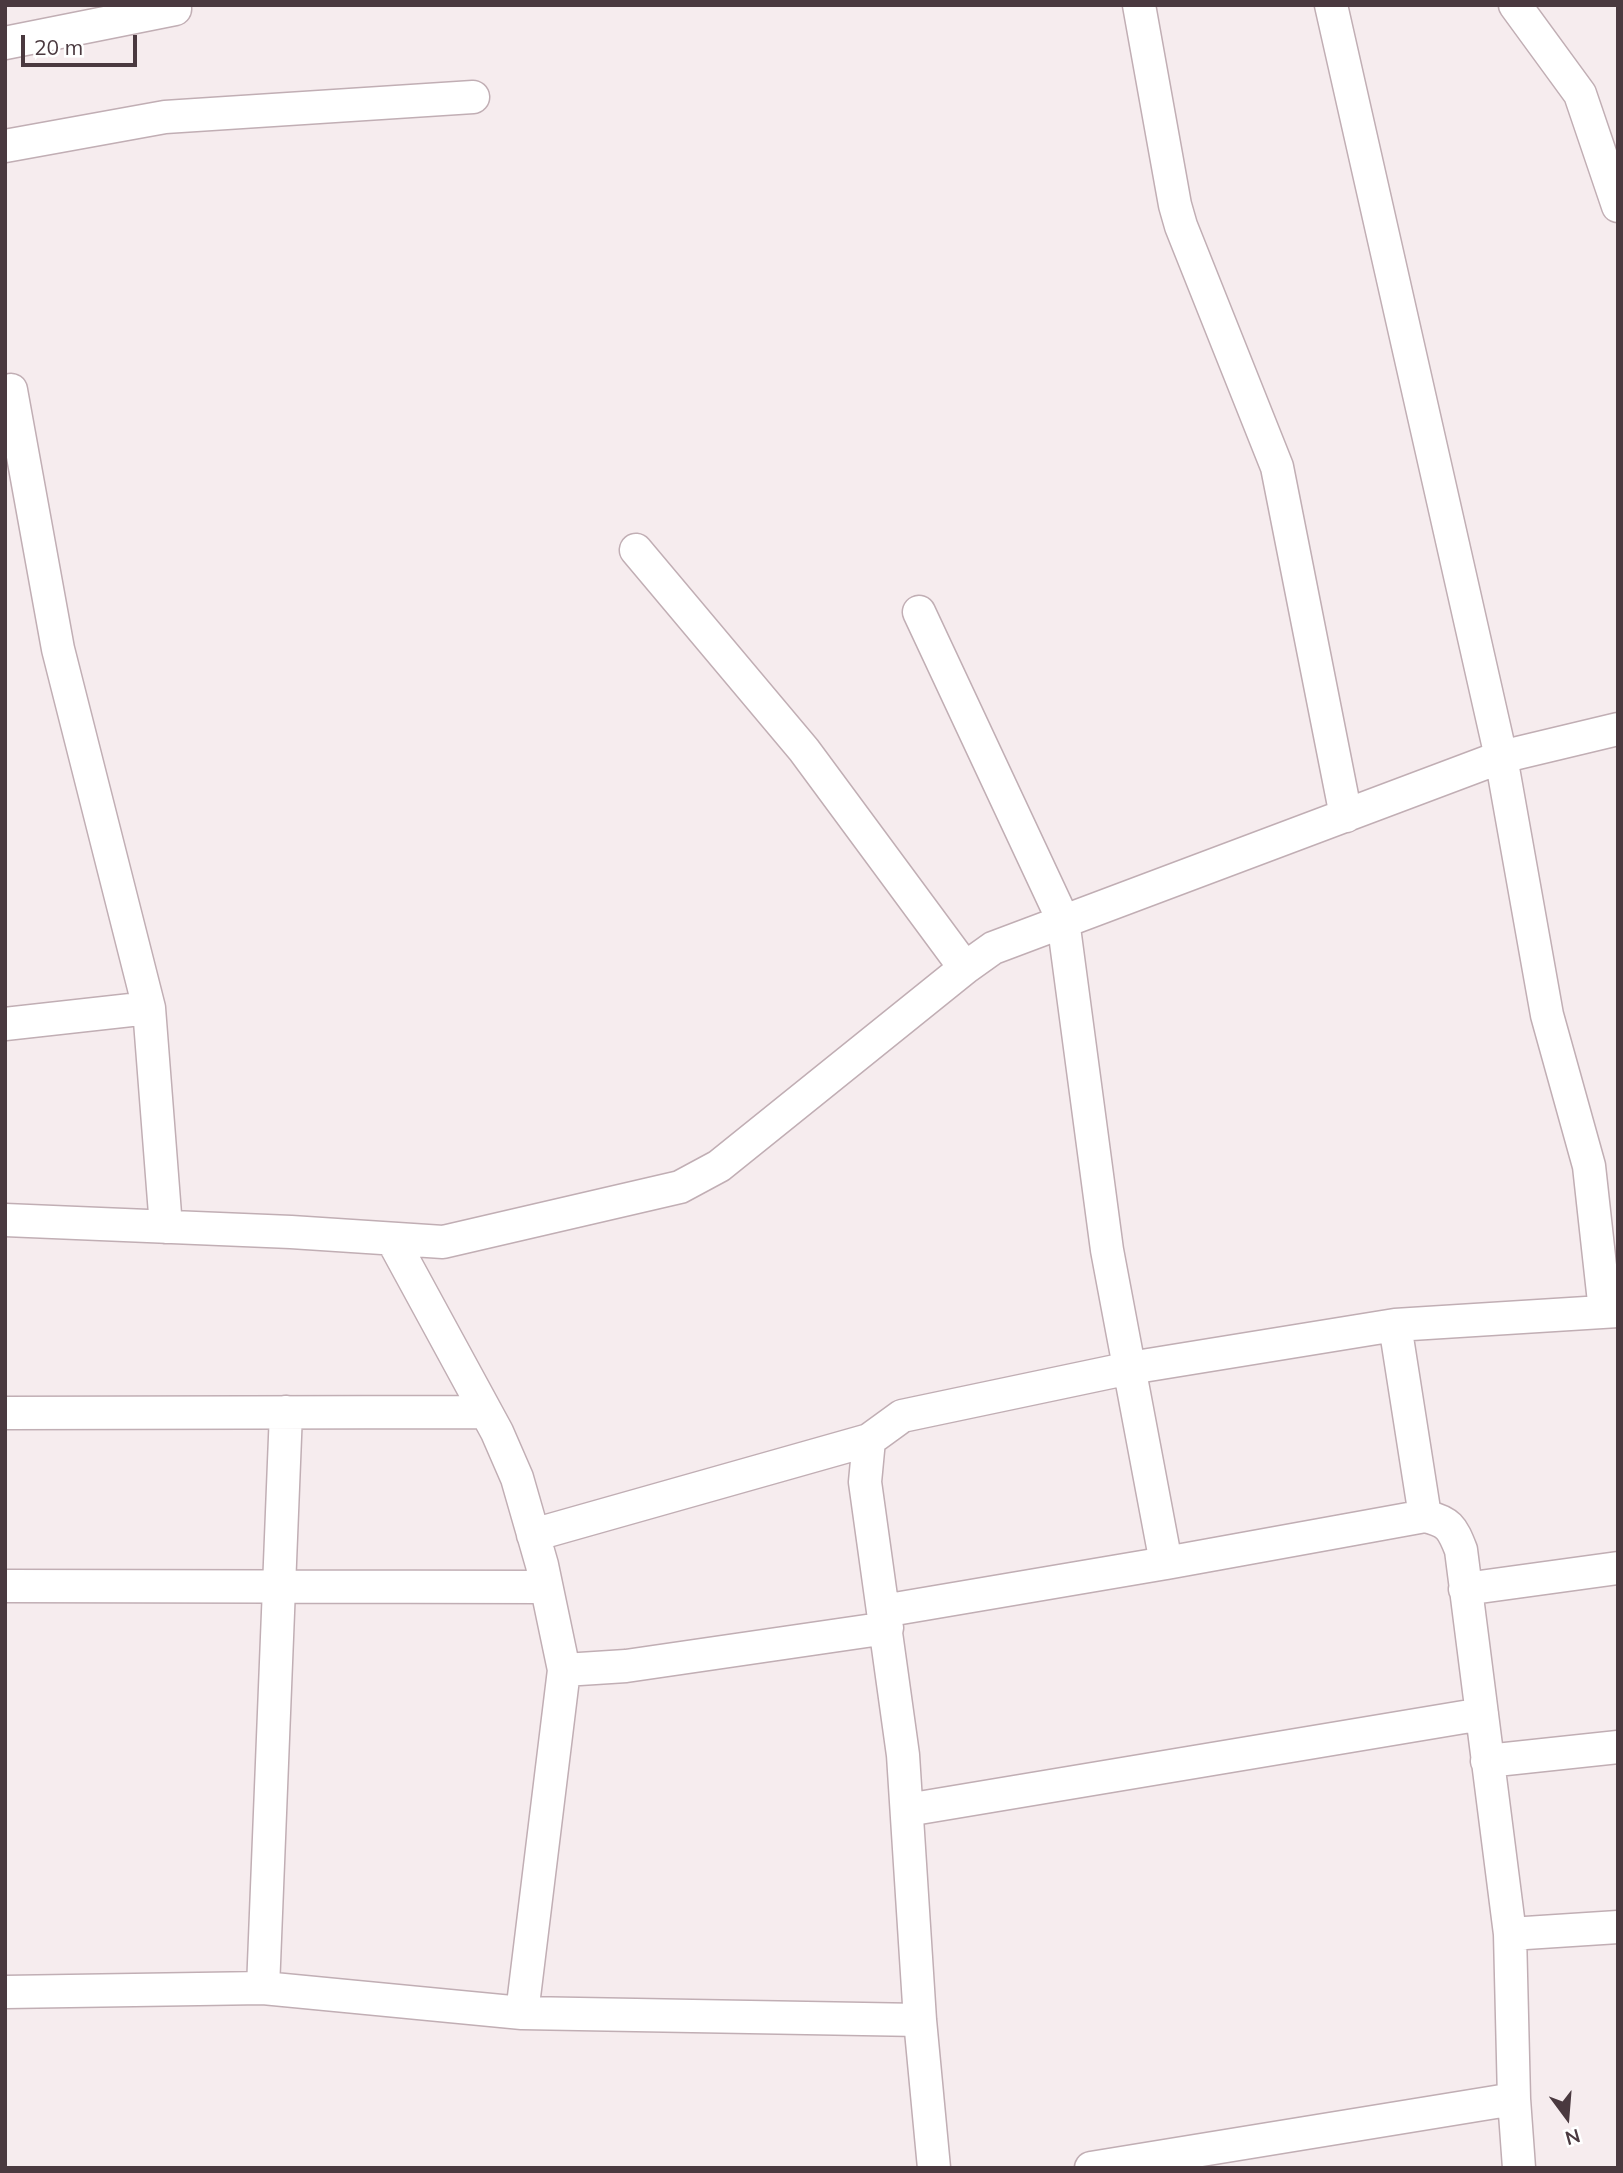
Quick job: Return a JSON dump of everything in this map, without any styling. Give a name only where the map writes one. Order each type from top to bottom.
[{"type":"street","points":[[1139,5],[1178,216],[1277,467],[1346,816]]},
{"type":"street","points":[[533,1535],[869,1440],[902,1416],[1130,1368],[1395,1325],[1611,1311],[1589,1166],[1547,1015],[1501,757],[1331,5]]},
{"type":"street","points":[[1516,5],[1580,94],[1618,206]]},
{"type":"street","points":[[5,43],[175,9]]},
{"type":"street","points":[[5,146],[165,117],[473,97]]},
{"type":"street","points":[[11,390],[58,649],[149,1008],[166,1227]]},
{"type":"street","points":[[636,550],[804,750],[965,968]]},
{"type":"street","points":[[919,612],[1063,920],[1107,1250],[1166,1563]]},
{"type":"street","points":[[5,1220],[443,1242],[680,1187],[719,1166],[993,948],[1501,757],[1618,729]]},
{"type":"street","points":[[5,1024],[149,1008]]},
{"type":"street","points":[[392,1239],[486,1412],[517,1478],[546,1587],[564,1670],[522,2012]]},
{"type":"street","points":[[1395,1325],[1425,1516]]},
{"type":"street","points":[[263,1988],[286,1412]]},
{"type":"street","points":[[5,1413],[486,1412]]},
{"type":"street","points":[[869,1440],[865,1482],[903,1755],[920,2020],[934,2168]]},
{"type":"street","points":[[564,1670],[626,1666],[1425,1516],[1443,1521],[1455,1535],[1461,1550],[1510,1934],[1514,2099],[1519,2168]]},
{"type":"street","points":[[1465,1589],[1618,1568]]},
{"type":"street","points":[[5,1586],[546,1587]]},
{"type":"street","points":[[907,1810],[1482,1714]]},
{"type":"street","points":[[1488,1761],[1618,1747]]},
{"type":"street","points":[[1510,1934],[1618,1927]]},
{"type":"street","points":[[5,1992],[263,1988],[522,2012],[920,2020]]},
{"type":"street","points":[[1091,2168],[1514,2099]]}]
